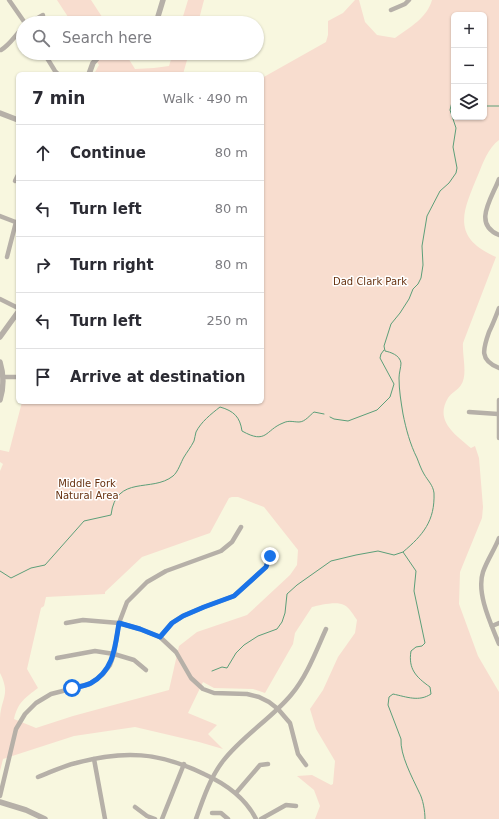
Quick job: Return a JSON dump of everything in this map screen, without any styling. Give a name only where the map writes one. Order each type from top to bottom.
[{"type":"street","points":[[9,0],[20,16]]},
{"type":"street","points":[[158,16],[163,0]]},
{"type":"street","points":[[390,10],[405,4],[409,0]]},
{"type":"street","points":[[1,50],[9,45],[16,35]]},
{"type":"street","points":[[48,60],[55,72]]},
{"type":"street","points":[[90,72],[96,60]]},
{"type":"street","points":[[0,113],[16,119]]},
{"type":"street","points":[[499,179],[486,209],[484,219],[487,227],[499,235]]},
{"type":"street","points":[[0,216],[16,223]]},
{"type":"street","points":[[7,257],[16,226]]},
{"type":"street","points":[[0,299],[16,307]]},
{"type":"street","points":[[499,308],[497,317],[485,342],[484,352],[487,361],[499,368]]},
{"type":"street","points":[[0,337],[16,315]]},
{"type":"street","points":[[0,362],[3,377],[3,391],[0,400]]},
{"type":"street","points":[[3,377],[16,377]]},
{"type":"street","points":[[499,400],[499,438]]},
{"type":"street","points":[[469,412],[498,414]]},
{"type":"street","points":[[0,796],[16,729],[24,714],[36,703],[52,694],[90,684],[102,675],[110,665],[114,654],[119,623],[127,602],[147,582],[166,572],[221,551],[232,542],[241,527]]},
{"type":"street","points":[[498,541],[483,572],[481,584],[482,596],[499,644]]},
{"type":"street","points":[[160,637],[172,623],[183,616],[234,596],[266,567],[270,556]]},
{"type":"street","points":[[66,623],[83,620],[119,623],[160,637],[176,652],[191,678],[203,689],[214,693],[247,694],[259,697],[278,709],[290,723],[298,754],[306,765]]},
{"type":"street","points":[[492,626],[499,623]]},
{"type":"street","points":[[196,819],[212,778],[224,760],[293,693],[306,673],[326,629]]},
{"type":"street","points":[[57,658],[95,651],[114,654],[134,660],[146,670]]},
{"type":"street","points":[[38,777],[75,763],[94,759],[113,756],[156,756],[184,764],[212,778],[236,793],[251,809],[256,819]]},
{"type":"street","points":[[94,759],[105,819]]},
{"type":"street","points":[[162,819],[184,764]]},
{"type":"street","points":[[236,793],[260,765],[268,764]]},
{"type":"street","points":[[0,802],[26,810],[45,819]]},
{"type":"street","points":[[261,819],[286,805],[296,806]]},
{"type":"street","points":[[135,807],[147,816],[155,819]]},
{"type":"street","points":[[212,813],[221,813],[228,819]]},
{"type":"green space","points":[[57,0],[91,0],[101,16],[67,16]]},
{"type":"green space","points":[[188,0],[204,0],[200,16],[183,16]]},
{"type":"green space","name":"Dad Clark Park","points":[[355,0],[359,0],[365,22],[377,35],[395,38],[422,17],[430,6],[432,0],[499,0],[499,140],[489,151],[482,166],[468,200],[464,222],[466,232],[472,241],[481,249],[496,257],[463,343],[463,381],[460,387],[448,398],[444,406],[444,414],[445,420],[453,433],[471,448],[475,446],[479,458],[483,507],[482,518],[460,572],[459,604],[478,656],[499,692],[499,819],[315,819],[320,806],[314,790],[297,776],[312,775],[331,785],[333,784],[335,761],[316,729],[310,709],[323,690],[338,657],[355,633],[357,620],[346,606],[337,603],[312,607],[295,633],[293,644],[265,693],[253,689],[214,688],[203,682],[188,713],[217,725],[208,734],[223,749],[135,727],[74,736],[3,759],[0,771],[0,718],[5,686],[0,673],[0,471],[3,464],[0,462],[0,450],[9,452],[21,404],[264,404],[264,77],[326,42],[328,35],[328,21],[343,13]],"holes":[[[238,497],[264,507],[298,550],[297,565],[290,575],[247,615],[197,632],[179,646],[169,690],[73,716],[36,728],[14,719],[20,704],[38,688],[27,669],[41,608],[44,606],[46,597],[105,594],[105,592],[142,557],[210,533],[229,498]]]},
{"type":"green space","points":[[96,60],[129,60],[135,69],[154,68],[169,66],[171,60],[187,60],[184,72],[95,72],[99,65]]},
{"type":"waterway","points":[[451,106],[451,113]]},
{"type":"waterway","points":[[487,106],[499,106]]},
{"type":"waterway","points":[[425,819],[422,798],[404,759],[401,739],[388,705],[389,697],[393,694],[417,698],[422,698],[431,694],[430,687],[417,676],[411,663],[411,651],[425,643],[414,591],[416,571],[403,552],[416,540],[426,527],[432,512],[434,493],[433,488],[423,472],[410,442],[405,425],[399,387],[400,360],[394,354],[385,351],[384,346],[391,324],[400,313],[409,299],[413,289],[421,278],[423,265],[422,246],[427,216],[440,191],[449,183],[456,173],[457,168],[453,147],[456,128],[453,120]]},
{"type":"waterway","points":[[330,417],[348,421],[377,410],[390,397],[394,384],[380,358],[384,350]]},
{"type":"waterway","points":[[0,571],[11,578],[31,568],[45,565],[84,521],[111,515],[114,502],[120,494],[127,489],[136,486],[155,484],[165,481],[173,476],[194,441],[198,428],[206,418],[220,407],[229,410],[236,415],[240,422],[242,431],[256,437],[265,435],[285,422],[303,421],[314,412],[324,414]]},
{"type":"waterway","points":[[212,671],[222,667],[227,668],[236,653],[244,645],[258,636],[277,629],[282,622],[285,613],[287,594],[297,585],[331,561],[378,551],[394,555],[403,552]]},
{"type":"route","points":[[72,688],[90,684],[102,675],[110,665],[114,654],[119,623],[160,637],[172,623],[183,616],[234,596],[266,567],[270,556]]},
{"type":"park label","name":"Middle Fork Natural Area","points":[[87,488]]}]
